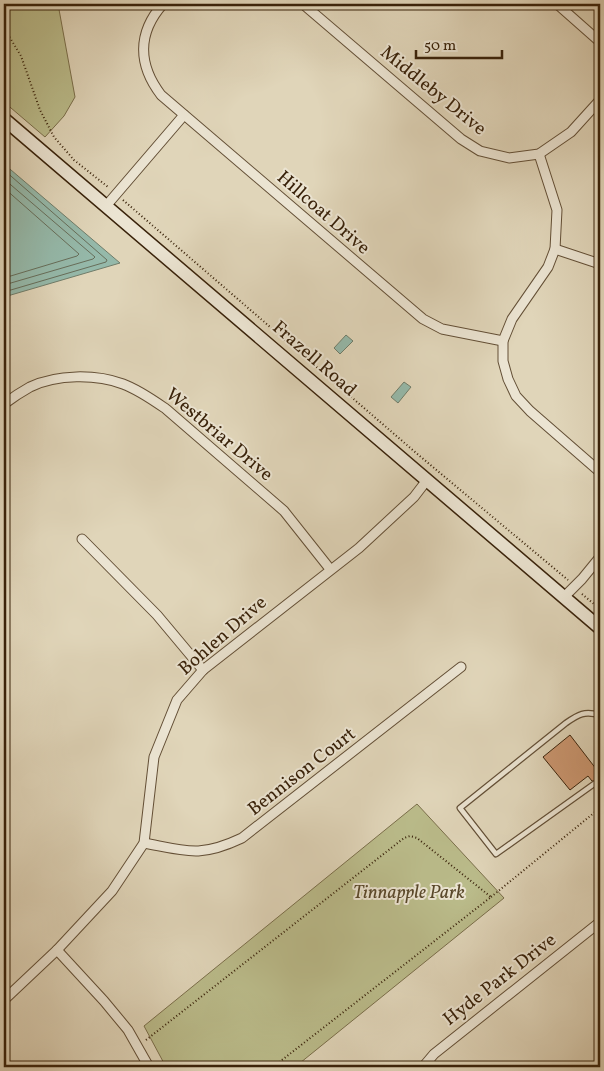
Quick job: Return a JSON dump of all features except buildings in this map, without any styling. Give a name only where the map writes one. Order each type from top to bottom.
[{"type":"street","name":"Hillcoat Drive","points":[[162,4],[151,20],[144,46],[144,61],[147,71],[152,83],[161,95],[422,319],[442,329],[503,341]]},
{"type":"street","name":"Middleby Drive","points":[[303,4],[461,139],[480,151],[509,158],[538,154],[571,132],[600,100]]},
{"type":"street","points":[[557,4],[600,42]]},
{"type":"street","points":[[106,206],[184,115]]},
{"type":"street","name":"Frazell Road","points":[[4,119],[600,628]]},
{"type":"street","points":[[538,154],[557,210],[555,249],[548,267],[512,318],[503,341],[503,361],[508,379],[516,396],[530,411],[600,472]]},
{"type":"street","points":[[555,249],[600,264]]},
{"type":"street","name":"Westbriar Drive","points":[[4,404],[31,386],[52,380],[74,377],[100,378],[123,384],[145,395],[166,409],[284,511],[330,569]]},
{"type":"street","name":"Bohlen Drive","points":[[4,1000],[57,950],[112,891],[144,842],[154,757],[177,700],[203,670],[366,541],[414,497],[427,480]]},
{"type":"street","points":[[82,539],[157,615],[203,670]]},
{"type":"street","points":[[564,597],[600,557]]},
{"type":"street","name":"Bennison Court","points":[[144,842],[189,852],[206,851],[242,838],[461,667]]},
{"type":"street","name":"Hyde Park Drive","points":[[423,1067],[434,1054],[600,922]]},
{"type":"street","points":[[57,950],[128,1030],[149,1067]]},
{"type":"lane","points":[[594,784],[496,854],[460,808],[580,714],[591,713],[600,715]]},
{"type":"path","points":[[4,28],[21,56],[40,110],[54,137],[74,160],[600,609]]},
{"type":"path","points":[[273,1067],[492,896],[600,808]]},
{"type":"path","points":[[138,1046],[404,838],[410,836],[417,838],[492,896]]},
{"type":"green space","points":[[4,4],[58,4],[75,97],[64,116],[45,137],[4,102]]},
{"type":"green space","name":"Tinnapple Park","points":[[417,804],[504,898],[295,1067],[166,1067],[144,1026]]},
{"type":"water","points":[[4,164],[120,263],[4,297]]},
{"type":"water","points":[[346,335],[353,341],[340,354],[334,348]]},
{"type":"water","points":[[404,382],[411,387],[398,403],[391,397]]}]
